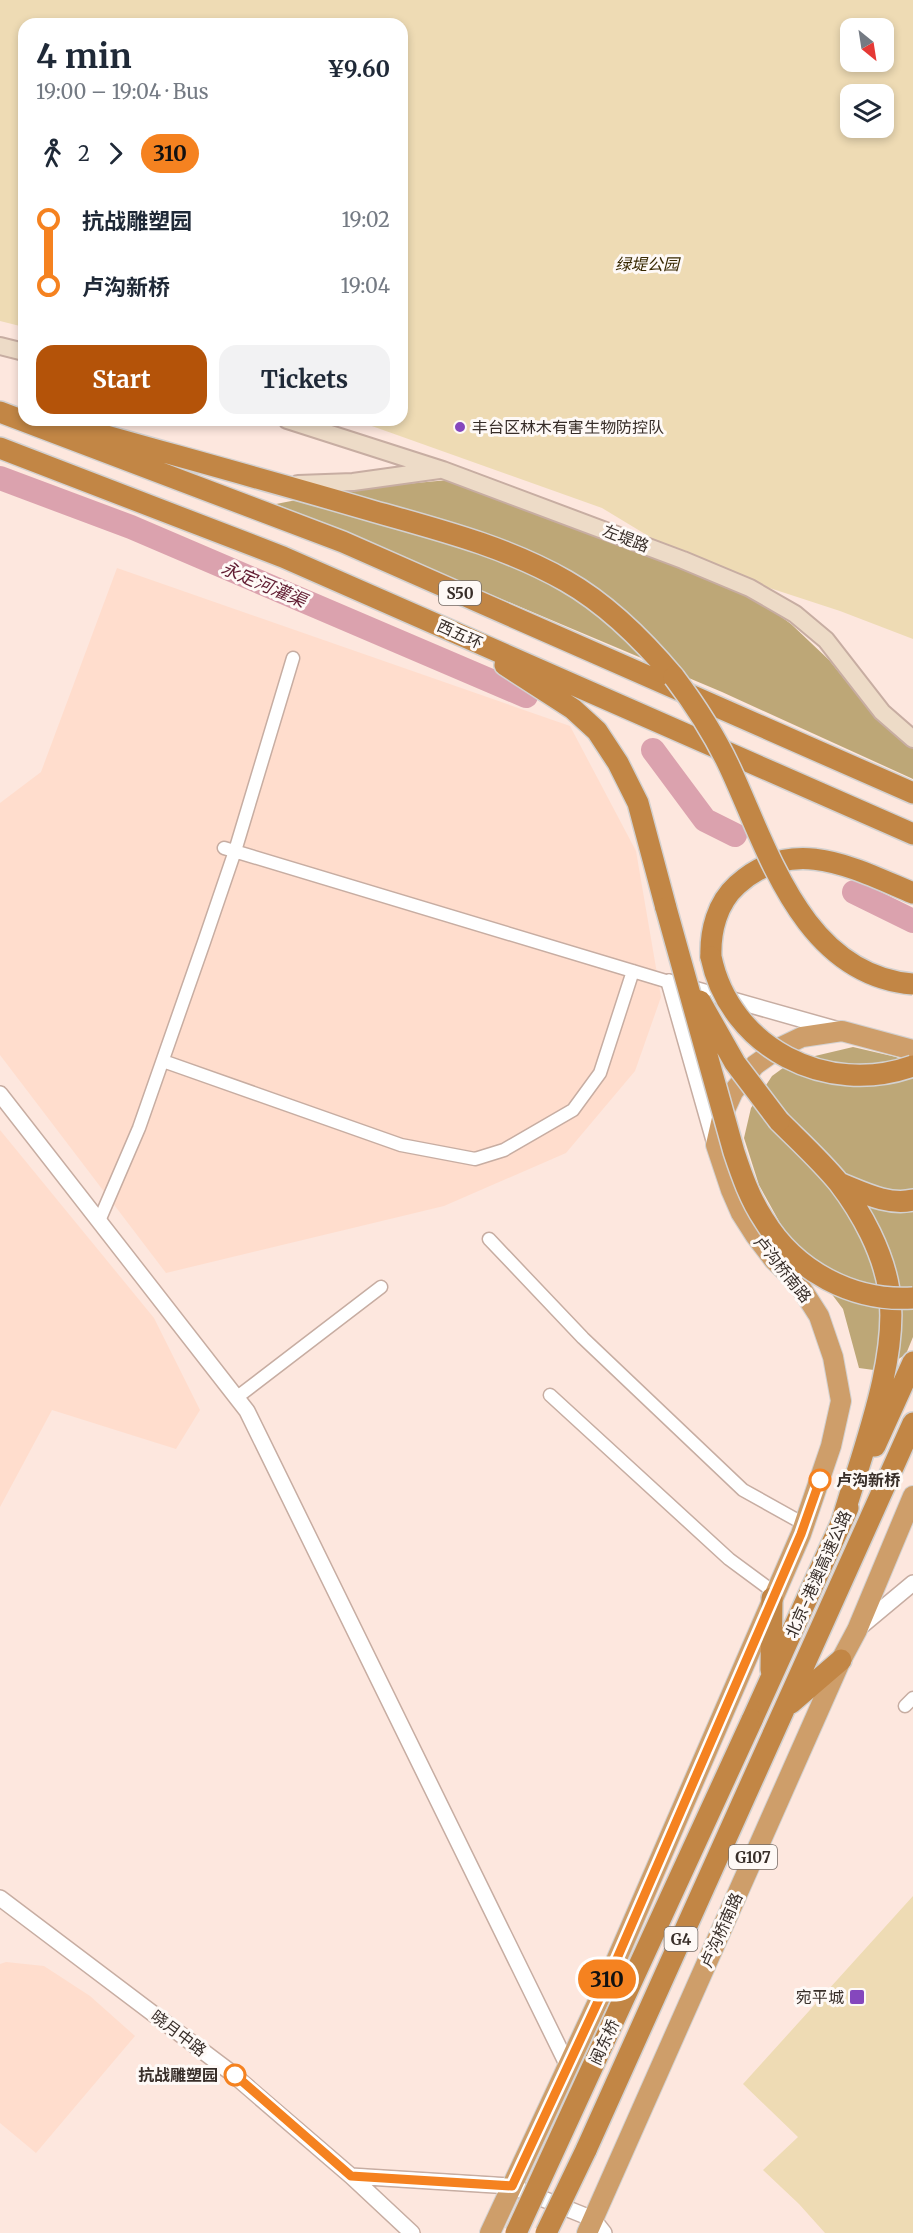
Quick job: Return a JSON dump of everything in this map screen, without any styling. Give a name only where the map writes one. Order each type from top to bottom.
[{"type":"highway","points":[[0,406],[18,411]]},
{"type":"highway","name":"S50","points":[[0,412],[18,419]]},
{"type":"highway","name":"S50","points":[[37,426],[343,542],[913,793]]},
{"type":"highway","points":[[72,426],[459,536],[535,564],[600,603],[638,636],[674,677],[711,731],[729,764],[773,867],[802,915],[821,937],[840,954],[860,967],[881,977],[913,984]]},
{"type":"highway","name":"西五环","points":[[0,448],[283,557],[913,834]]},
{"type":"highway","points":[[449,629],[573,709],[597,731],[618,763],[638,803],[666,908],[676,976],[746,1187],[764,1221],[788,1252],[818,1275],[864,1294],[886,1298],[913,1298]]},
{"type":"highway","points":[[913,893],[860,871],[817,859],[791,858],[768,864],[750,874],[734,888],[723,903],[710,939],[711,957],[722,994],[738,1018],[770,1047],[793,1062],[814,1070],[862,1075],[893,1073],[913,1066]]},
{"type":"highway","points":[[676,976],[735,1063],[779,1121],[838,1183],[860,1214],[880,1256],[889,1290],[891,1317],[889,1351],[842,1521]]},
{"type":"highway","points":[[716,1145],[723,1114],[733,1092],[755,1065],[779,1048],[802,1037],[842,1031],[913,1050]]},
{"type":"highway","name":"卢沟桥南路","points":[[490,2233],[602,1993],[804,1524],[831,1446],[841,1401],[833,1357],[819,1316],[798,1283],[774,1260],[741,1213],[730,1190],[716,1145]]},
{"type":"highway","points":[[838,1183],[876,1197],[902,1202],[913,1200]]},
{"type":"highway","name":"北京-港澳高速公路","points":[[752,1720],[913,1362]]},
{"type":"highway","name":"北京-港澳高速公路","points":[[777,1729],[913,1423]]},
{"type":"highway","name":"卢沟桥南路","points":[[595,2228],[841,1660],[857,1630],[913,1496]]},
{"type":"highway","points":[[771,1679],[773,1596]]},
{"type":"highway","points":[[786,1707],[841,1660]]},
{"type":"highway","name":"阀东桥","points":[[516,2233],[752,1720]]},
{"type":"highway","name":"阀东桥","points":[[546,2233],[777,1729]]},
{"type":"main road","points":[[0,346],[18,350]]},
{"type":"main road","name":"左堤路","points":[[306,426],[443,470],[683,560],[750,588],[795,614],[826,640],[882,712],[913,739]]},
{"type":"main road","points":[[276,483],[317,485],[443,470]]},
{"type":"street","points":[[99,1221],[139,1128],[163,1061],[229,849],[293,658]]},
{"type":"street","points":[[229,849],[633,971],[676,976],[842,1031]]},
{"type":"street","points":[[163,1061],[401,1145],[475,1159],[504,1150],[573,1110],[600,1073],[633,971]]},
{"type":"street","points":[[676,976],[716,1145]]},
{"type":"street","points":[[0,1094],[247,1411],[567,2064]]},
{"type":"street","points":[[489,1239],[582,1338],[743,1490],[804,1524]]},
{"type":"street","points":[[236,1398],[381,1287]]},
{"type":"street","points":[[550,1395],[729,1559],[773,1596]]},
{"type":"street","points":[[857,1630],[913,1583]]},
{"type":"street","name":"晓月中路","points":[[0,1898],[230,2071],[351,2176],[412,2233]]},
{"type":"street","points":[[351,2176],[512,2186],[595,2228]]},
{"type":"shaded area","points":[[448,480],[671,560],[755,598],[791,624],[829,660],[878,721],[913,748],[913,779],[722,692],[276,504],[352,489]]},
{"type":"shaded area","points":[[117,568],[570,726],[636,851],[661,997],[635,1071],[566,1153],[444,1206],[166,1273],[0,1055],[0,803],[41,772]]},
{"type":"shaded area","points":[[853,1047],[896,1057],[913,1065],[913,1337],[906,1354],[881,1371],[859,1368],[843,1309],[785,1232],[759,1185],[744,1138],[751,1108],[772,1076],[783,1068],[815,1056]]},
{"type":"shaded area","points":[[0,1130],[154,1318],[200,1410],[176,1449],[52,1410],[0,1507]]},
{"type":"shaded area","points":[[6,1962],[44,1966],[90,1996],[135,2036],[36,2153],[0,2123],[0,1964]]},
{"type":"green space","name":"绿堤公园","points":[[0,0],[913,0],[913,639],[840,611],[693,563],[602,508],[372,426],[408,426],[408,18],[18,18],[18,326],[0,321]]},
{"type":"green space","points":[[913,1896],[913,2233],[825,2233],[799,2204],[763,2170],[798,2137],[743,2084]]},
{"type":"waterway","name":"永定河灌渠","points":[[0,478],[131,527],[526,696]]},
{"type":"waterway","name":"永定河灌渠","points":[[653,750],[705,820],[735,835]]},
{"type":"waterway","name":"永定河灌渠","points":[[854,892],[913,921]]},
{"type":"bus line","name":"310","points":[[235,2075],[351,2176],[512,2186],[602,1993],[801,1534],[820,1480]]},
{"type":"place","name":"丰台区林木有害生物防控队","points":[[460,427]]},
{"type":"place","name":"卢沟新桥","points":[[820,1480]]},
{"type":"place","name":"宛平城","points":[[857,1997]]},
{"type":"place","name":"抗战雕塑园","points":[[235,2075]]}]
